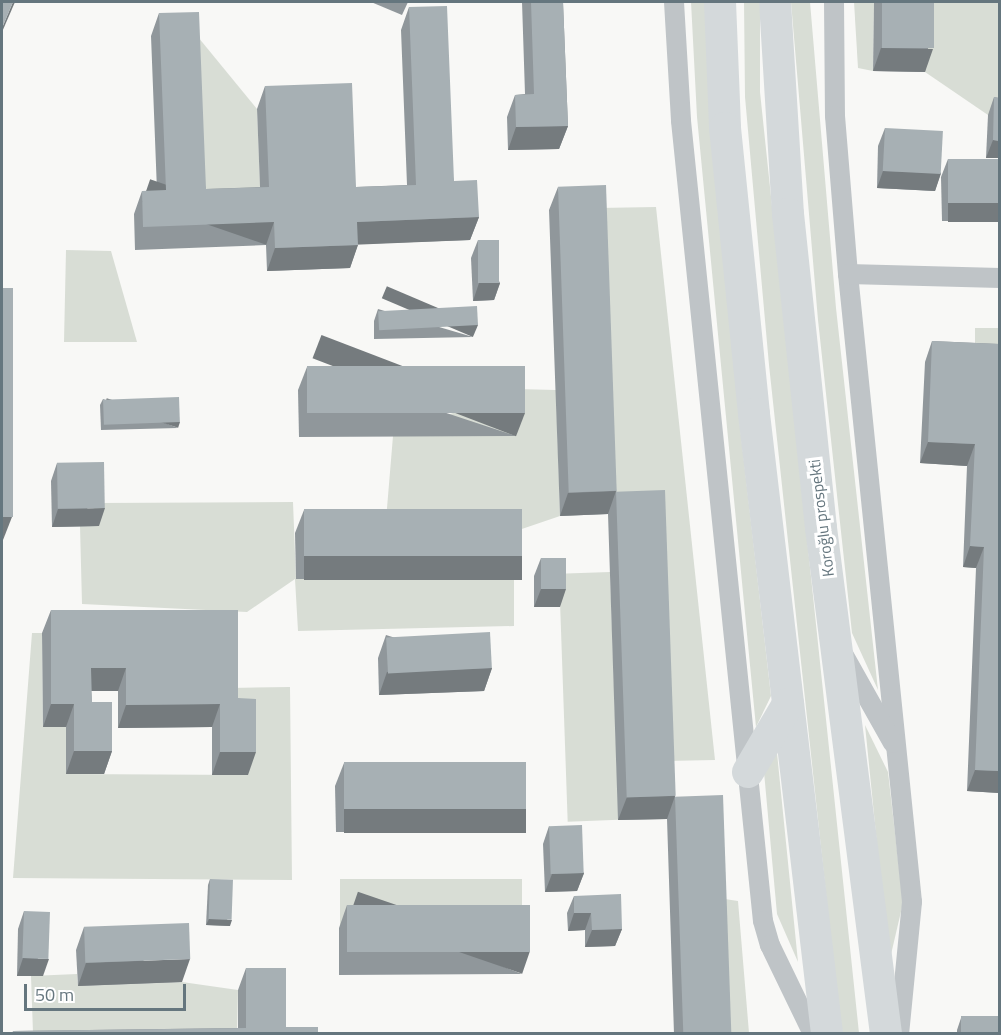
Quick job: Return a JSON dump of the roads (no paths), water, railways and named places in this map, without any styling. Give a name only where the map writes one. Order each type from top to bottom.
[{"type":"main road","points":[[720,2],[725,128],[827,1034]]},
{"type":"main road","name":"Koroğlu prospekti","points":[[775,2],[788,214],[837,643],[886,1034]]},
{"type":"main road","points":[[748,772],[789,704]]},
{"type":"street","points":[[674,2],[681,121],[763,921],[770,945],[813,1034]]},
{"type":"street","points":[[834,2],[835,116],[848,274],[912,902],[899,1034]]},
{"type":"street","points":[[848,274],[999,278]]},
{"type":"street","points":[[837,643],[897,751]]}]
